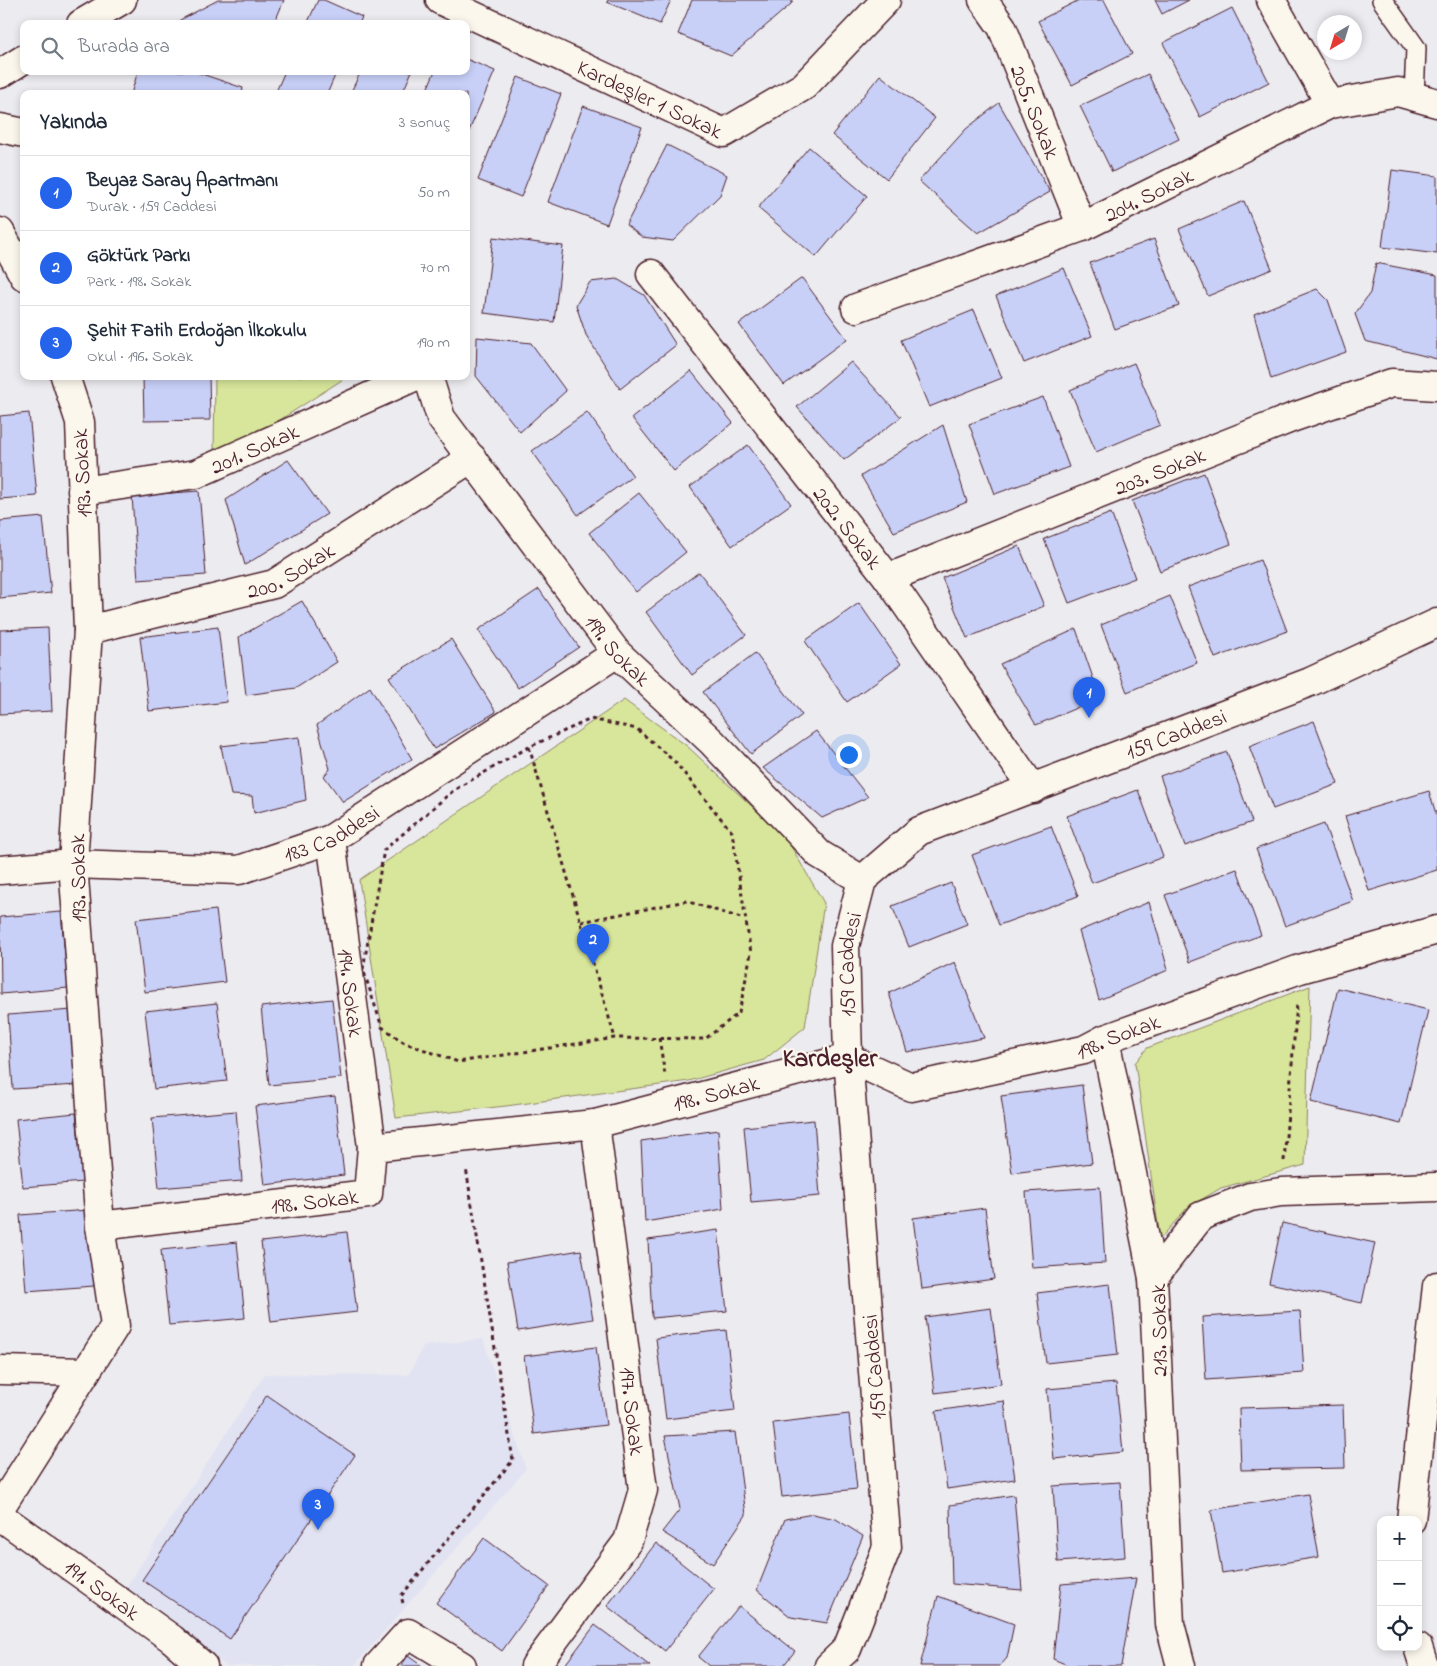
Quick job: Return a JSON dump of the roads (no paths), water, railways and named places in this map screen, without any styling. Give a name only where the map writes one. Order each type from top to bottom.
[{"type":"street","points":[[88,20],[122,0]]},
{"type":"street","name":"Kardeşler 1 Sokak","points":[[440,0],[724,133],[804,86],[886,0]]},
{"type":"street","name":"205. Sokak","points":[[983,0],[1002,27],[1082,227]]},
{"type":"street","points":[[1271,0],[1330,104]]},
{"type":"street","points":[[0,74],[20,62]]},
{"type":"street","name":"204. Sokak","points":[[856,308],[1082,227],[1330,104],[1398,92],[1425,100]]},
{"type":"street","points":[[0,128],[20,132]]},
{"type":"street","points":[[0,232],[20,269]]},
{"type":"street","name":"202. Sokak","points":[[651,274],[888,578],[1033,789]]},
{"type":"street","name":"193. Sokak","points":[[0,1508],[114,1326],[100,1226],[73,864],[88,630],[80,422],[66,380]]},
{"type":"street","name":"201. Sokak","points":[[82,491],[196,474],[407,380]]},
{"type":"street","name":"199. Sokak","points":[[429,380],[441,418],[617,654],[712,742],[819,854],[862,880]]},
{"type":"street","name":"203. Sokak","points":[[888,578],[1303,414],[1392,383],[1437,386]]},
{"type":"street","name":"200. Sokak","points":[[88,630],[274,584],[472,458]]},
{"type":"street","name":"159 Caddesi","points":[[829,1666],[847,1649],[888,1546],[848,1058],[845,946],[862,880],[919,831],[1310,682],[1437,623]]},
{"type":"street","name":"183 Caddesi","points":[[0,870],[73,864],[239,870],[331,839],[617,654]]},
{"type":"street","name":"194. Sokak","points":[[331,839],[372,1147]]},
{"type":"street","name":"198. Sokak","points":[[100,1226],[368,1194],[372,1147],[596,1124],[848,1058],[911,1087],[1084,1050],[1105,1039],[1300,970],[1437,930]]},
{"type":"street","points":[[1105,1039],[1153,1278]]},
{"type":"street","name":"197. Sokak","points":[[535,1666],[628,1541],[643,1490],[596,1124]]},
{"type":"street","name":"213. Sokak","points":[[1181,1666],[1170,1624],[1153,1278],[1201,1216],[1250,1197],[1281,1192],[1437,1187]]},
{"type":"street","points":[[1411,1516],[1437,1286]]},
{"type":"street","points":[[0,1370],[86,1372]]},
{"type":"street","name":"191. Sokak","points":[[0,1516],[172,1639],[203,1666]]},
{"type":"street","points":[[378,1666],[408,1633],[462,1666]]},
{"type":"street","points":[[1419,1651],[1424,1666]]},
{"type":"lane","points":[[1382,0],[1416,48],[1425,100]]},
{"type":"place","name":"Beyaz Saray Apartmanı","points":[[1089,718]]},
{"type":"place","name":"Göktürk Parkı","points":[[593,965]]},
{"type":"place","name":"Şehit Fatih Erdoğan İlkokulu","points":[[318,1530]]},
{"type":"district","name":"Kardeşler","points":[[830,1057]]}]
